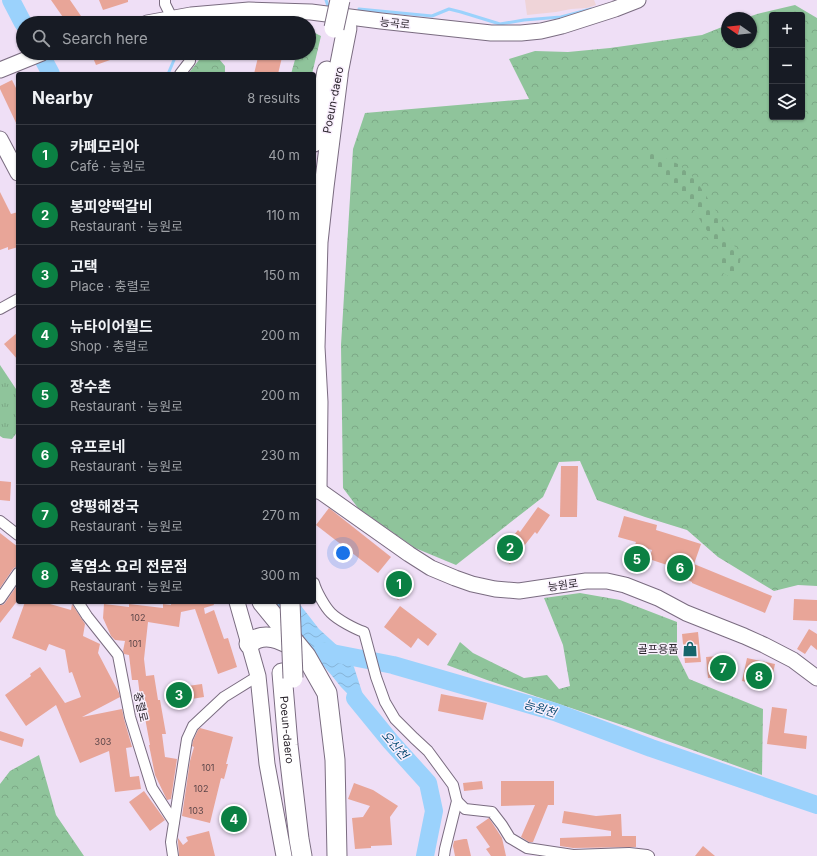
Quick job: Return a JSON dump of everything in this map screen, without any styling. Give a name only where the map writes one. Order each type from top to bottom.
[{"type":"highway","points":[[338,18],[352,0]]},
{"type":"highway","name":"Poeun-daero","points":[[316,131],[338,18]]},
{"type":"highway","name":"Poeun-daero","points":[[316,203],[322,156],[338,76],[338,18]]},
{"type":"highway","points":[[316,93],[331,49]]},
{"type":"highway","points":[[316,464],[318,409],[316,347],[318,242],[338,76]]},
{"type":"highway","points":[[264,604],[306,656],[327,693],[335,760],[337,856]]},
{"type":"highway","name":"Poeun-daero","points":[[279,604],[314,856]]},
{"type":"highway","points":[[288,676],[290,604]]},
{"type":"highway","points":[[249,644],[260,637],[269,636],[287,642],[302,651]]},
{"type":"highway","name":"Poeun-daero","points":[[288,676],[288,745],[302,856]]},
{"type":"street","points":[[165,0],[165,4],[171,16]]},
{"type":"street","points":[[334,0],[338,18]]},
{"type":"street","name":"능곡로","points":[[210,16],[248,10],[311,12],[338,18],[491,33],[521,33],[541,31],[562,26],[638,0]]},
{"type":"street","points":[[0,70],[23,60]]},
{"type":"street","points":[[182,72],[190,60]]},
{"type":"street","points":[[0,139],[16,169]]},
{"type":"street","points":[[0,309],[16,300]]},
{"type":"street","name":"능원로","points":[[316,492],[431,568],[455,578],[495,590],[520,591],[586,581],[607,581],[625,585],[658,598],[686,613],[764,645],[793,660],[817,678]]},
{"type":"street","points":[[0,520],[16,533]]},
{"type":"street","points":[[0,599],[16,576]]},
{"type":"street","points":[[316,589],[331,614],[364,633],[376,677],[385,702],[395,719],[428,751],[453,786],[457,801],[444,856]]},
{"type":"street","name":"충렬로","points":[[79,604],[118,655],[130,717],[152,788],[174,822]]},
{"type":"street","points":[[238,604],[258,676],[267,764],[284,856]]},
{"type":"street","points":[[173,856],[171,842],[174,822],[187,739],[193,726],[224,697],[258,676]]},
{"type":"street","points":[[457,801],[465,809],[492,812],[510,838],[527,848],[573,855],[629,853],[647,854],[649,856]]},
{"type":"shaded area","points":[[525,0],[594,0],[596,5],[587,8],[527,15]]},
{"type":"green space","points":[[795,5],[817,18],[817,586],[798,585],[774,591],[718,557],[687,530],[597,500],[580,461],[559,462],[543,497],[456,565],[415,548],[358,508],[343,488],[341,345],[353,149],[365,113],[529,99],[509,59],[535,51],[568,52],[610,48],[702,35],[721,27],[721,48],[757,48],[757,14]]},
{"type":"green space","points":[[316,34],[321,36],[316,57]]},
{"type":"green space","points":[[199,60],[220,60],[225,66],[225,72],[190,72]]},
{"type":"green space","points":[[295,60],[315,60],[312,72],[292,72]]},
{"type":"green space","points":[[651,152],[678,164],[695,179],[716,211],[723,227],[741,255],[739,270],[730,277],[723,273],[718,246],[703,225],[687,198],[670,179],[650,164],[646,153]]},
{"type":"green space","points":[[0,365],[16,389],[16,434],[12,439],[3,438],[0,436]]},
{"type":"green space","points":[[580,593],[620,600],[677,622],[677,655],[689,679],[763,709],[762,775],[447,665],[460,642],[473,653],[524,678],[547,675],[559,689],[570,686],[563,645],[544,598]]},
{"type":"green space","points":[[39,755],[56,815],[84,856],[0,856],[0,784],[10,771]]},
{"type":"water","points":[[272,604],[300,604],[319,629],[342,650],[354,667],[370,717],[341,687]]},
{"type":"building","points":[[51,0],[70,0],[81,16],[62,16]]},
{"type":"building","points":[[99,0],[128,0],[128,2],[103,10]]},
{"type":"building","points":[[94,60],[110,60],[96,65]]},
{"type":"building","points":[[257,60],[281,60],[278,72],[254,72]]},
{"type":"building","points":[[12,80],[16,88],[16,123],[0,89],[0,86]]},
{"type":"building","points":[[0,192],[11,214],[16,213],[16,248],[8,250],[8,247],[0,250]]},
{"type":"building","points":[[16,334],[16,358],[4,344]]},
{"type":"building","points":[[561,466],[578,466],[577,517],[560,517]]},
{"type":"building","points":[[0,481],[11,482],[10,501],[0,500]]},
{"type":"building","points":[[538,507],[550,515],[537,534],[535,532],[510,564],[498,555],[518,530],[520,532]]},
{"type":"building","points":[[329,508],[391,557],[378,573],[316,525]]},
{"type":"building","points":[[624,516],[657,525],[656,530],[701,544],[694,564],[772,596],[765,613],[692,583],[671,573],[673,567],[649,559],[652,550],[635,545],[636,542],[618,537]]},
{"type":"building","points":[[0,533],[16,545],[16,567],[0,588]]},
{"type":"building","points":[[396,575],[409,590],[398,600],[385,585]]},
{"type":"building","points":[[16,587],[16,603],[0,623],[0,605],[5,603]]},
{"type":"building","points":[[794,599],[817,600],[817,621],[793,620]]},
{"type":"building","points":[[24,604],[50,604],[71,610],[72,604],[85,624],[83,636],[100,644],[98,653],[120,697],[82,717],[122,709],[132,747],[126,748],[130,777],[139,776],[141,789],[115,792],[109,751],[80,763],[56,705],[26,726],[5,695],[31,676],[30,674],[40,667],[65,703],[81,697],[72,672],[69,673],[65,650],[49,644],[46,651],[12,638]]},
{"type":"building","points":[[104,604],[129,607],[129,604],[163,608],[163,604],[214,604],[204,608],[205,614],[214,610],[224,639],[228,638],[237,667],[218,674],[195,609],[181,612],[179,627],[148,622],[144,659],[146,676],[154,675],[158,700],[160,700],[166,734],[162,734],[165,757],[177,759],[171,799],[167,800],[155,775],[138,680],[132,680],[129,655],[124,654],[123,651],[125,641],[115,640],[111,636],[103,618]]},
{"type":"building","points":[[400,606],[437,634],[428,646],[418,638],[411,648],[384,627]]},
{"type":"building","points":[[809,629],[817,634],[817,650],[811,645],[805,654],[797,649]]},
{"type":"building","points":[[698,632],[701,662],[685,663],[682,634]]},
{"type":"building","points":[[731,655],[733,676],[708,678],[706,657]]},
{"type":"building","points":[[747,658],[775,664],[770,687],[742,681]]},
{"type":"building","points":[[202,684],[204,697],[185,700],[185,702],[176,704],[173,688]]},
{"type":"building","points":[[441,694],[487,703],[483,720],[438,711]]},
{"type":"building","points":[[772,707],[787,709],[784,733],[807,736],[806,749],[767,744]]},
{"type":"building","points":[[200,728],[233,737],[224,779],[221,778],[210,823],[182,816],[190,761],[194,747],[192,746],[193,741]]},
{"type":"building","points":[[0,731],[24,739],[22,747],[0,740]]},
{"type":"building","points":[[482,781],[483,789],[464,791],[463,783]]},
{"type":"building","points":[[501,781],[554,781],[554,805],[548,805],[533,842],[529,842],[521,837],[535,805],[501,806]]},
{"type":"building","points":[[354,783],[373,790],[398,806],[390,817],[392,845],[371,846],[371,848],[355,849],[352,818],[363,817],[370,806],[348,799]]},
{"type":"building","points":[[144,791],[165,820],[150,831],[129,802]]},
{"type":"building","points":[[564,811],[596,816],[621,814],[622,836],[636,836],[636,847],[573,848],[560,846],[560,838],[611,836],[611,831],[562,823]]},
{"type":"building","points":[[489,818],[502,838],[506,856],[491,856],[486,849],[490,847],[476,827]]},
{"type":"building","points":[[209,831],[215,856],[179,856],[178,838],[183,845],[188,841],[186,837]]},
{"type":"building","points":[[467,839],[471,856],[455,856],[453,846],[454,841]]},
{"type":"building","points":[[703,846],[715,856],[695,856]]},
{"type":"waterway","name":"능원천","points":[[11,0],[19,16]]},
{"type":"waterway","points":[[326,0],[328,6]]},
{"type":"waterway","points":[[359,9],[432,16],[449,9],[500,24],[524,20],[561,17],[591,9]]},
{"type":"waterway","name":"능원천","points":[[44,60],[50,72]]},
{"type":"waterway","points":[[169,72],[174,60]]},
{"type":"waterway","name":"능원천","points":[[322,651],[393,665],[555,712],[651,748],[817,805]]},
{"type":"waterway","name":"오산천","points":[[355,698],[391,742],[428,783],[434,811],[425,856]]},
{"type":"place","name":"봉피양떡갈비","points":[[510,548]]},
{"type":"place","name":"장수촌","points":[[637,559]]},
{"type":"place","name":"유프로네","points":[[680,568]]},
{"type":"place","name":"카페모리아","points":[[399,584]]},
{"type":"place","name":"골프용품","points":[[690,649]]},
{"type":"place","name":"양평해장국","points":[[723,668]]},
{"type":"place","name":"흑염소 요리 전문점","points":[[759,676]]},
{"type":"place","name":"고택","points":[[179,695]]},
{"type":"place","name":"뉴타이어월드","points":[[234,819]]}]
